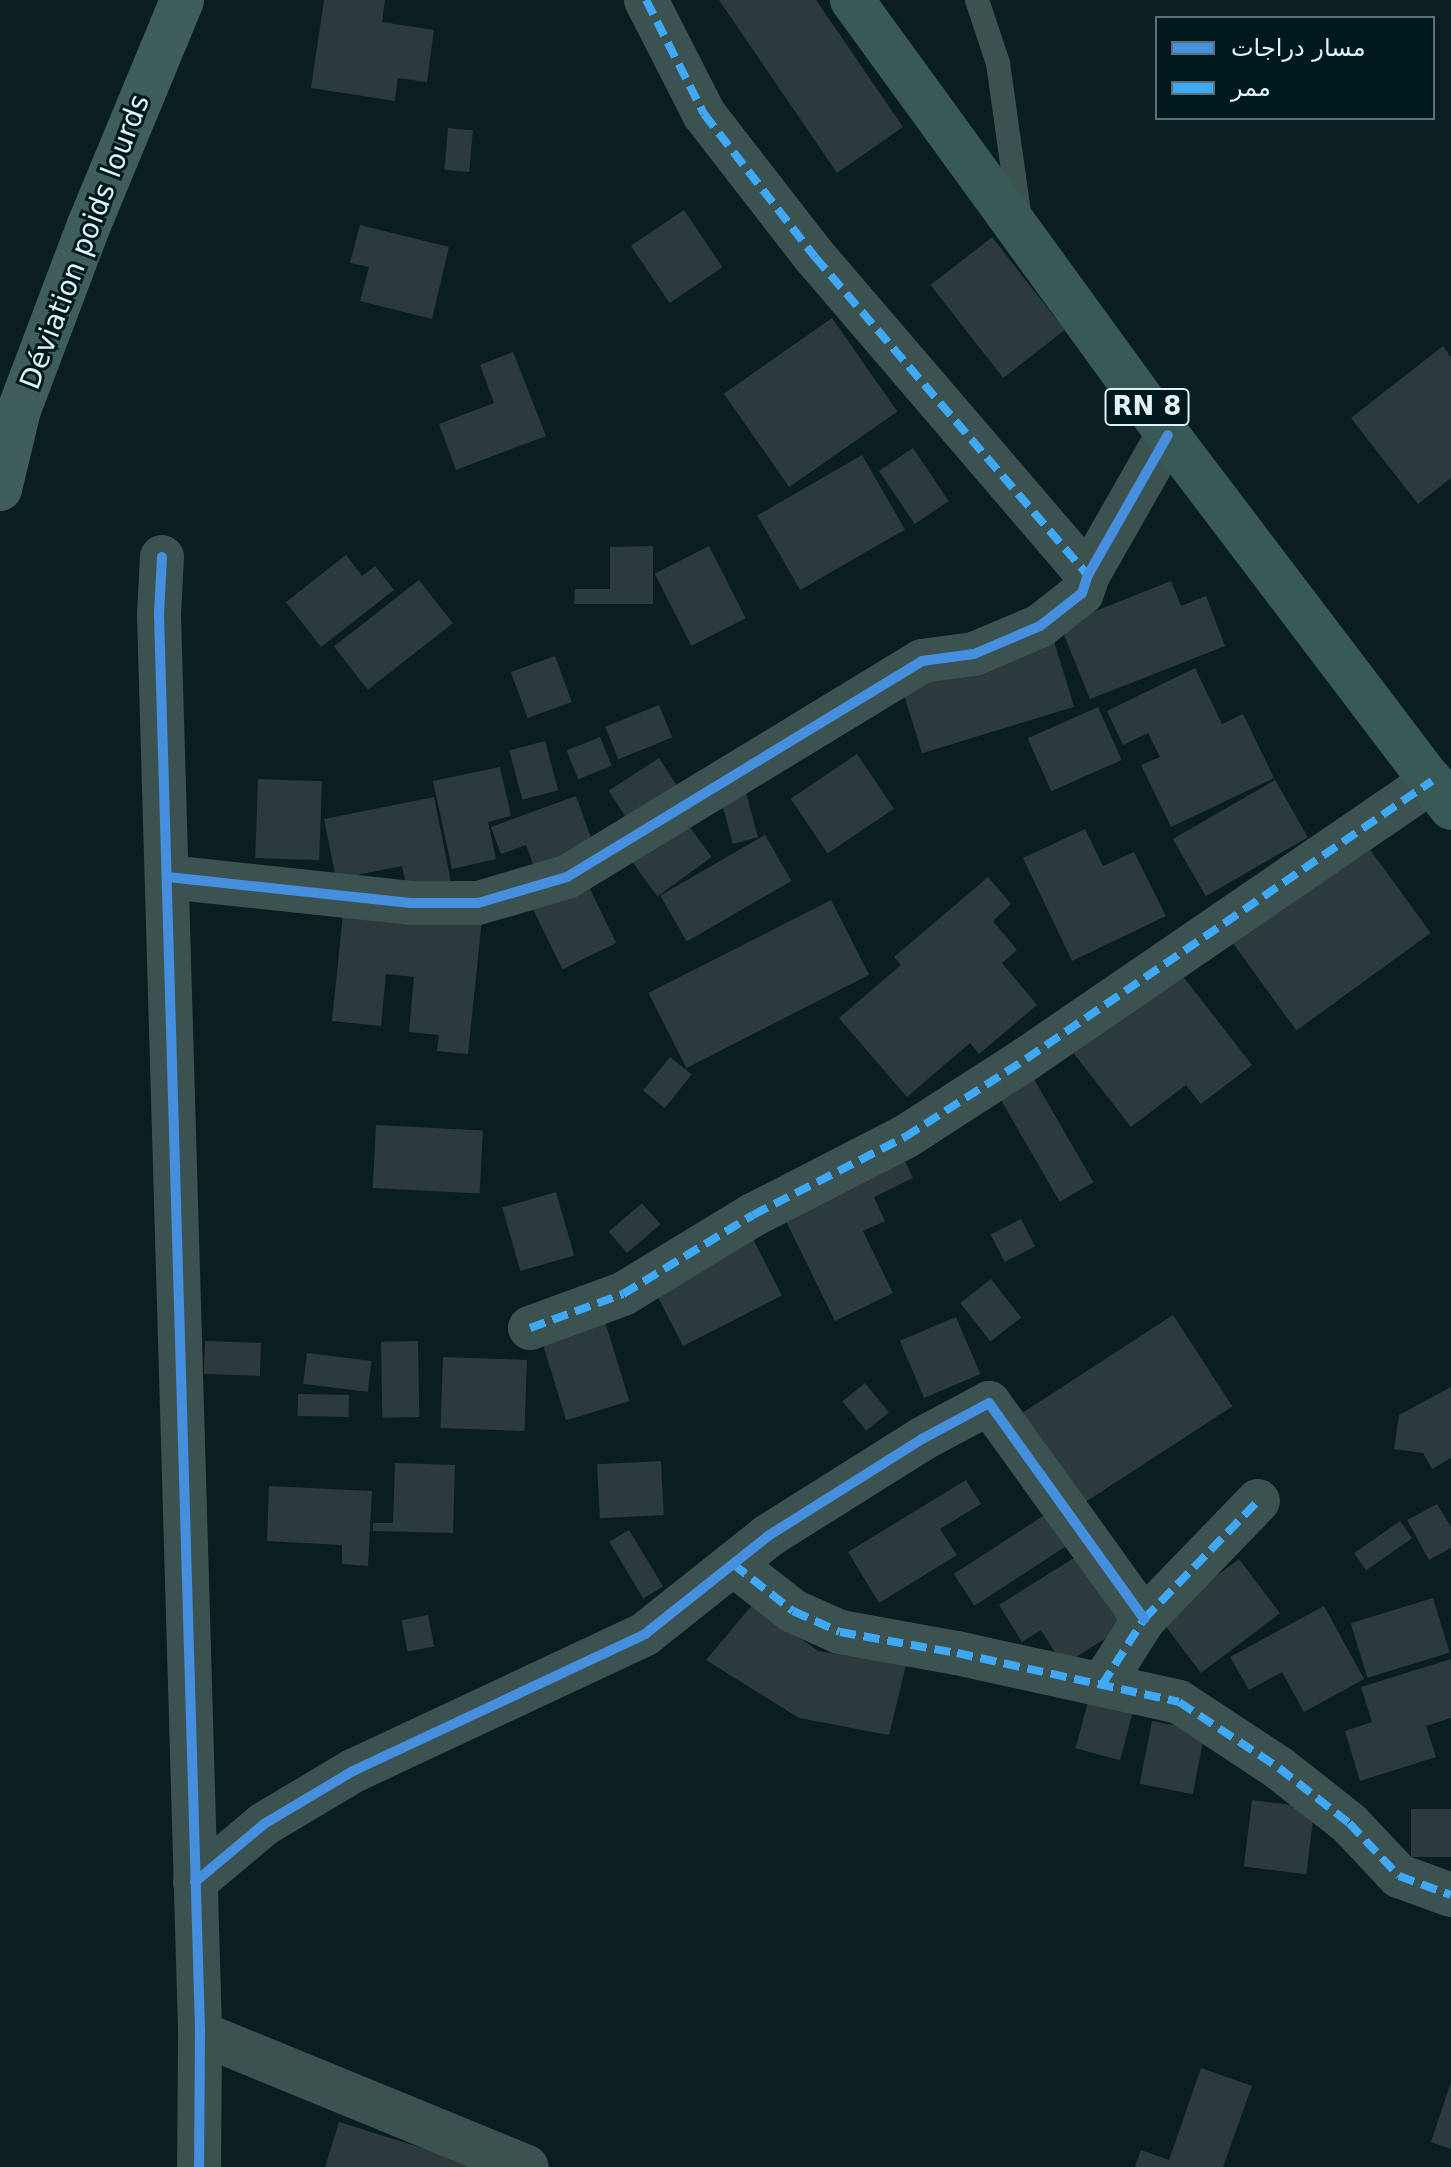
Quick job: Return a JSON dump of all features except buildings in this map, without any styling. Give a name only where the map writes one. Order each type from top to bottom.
[{"type":"highway","name":"RN 8","points":[[852,0],[1168,435],[1441,794]]},
{"type":"main road","name":"Déviation poids lourds","points":[[0,489],[19,410],[89,225],[182,0]]},
{"type":"street","points":[[646,0],[713,126],[815,257],[1088,575]]},
{"type":"street","points":[[168,877],[411,903],[478,903],[567,877],[922,661],[974,654],[1040,626],[1082,593],[1088,575],[1168,435]]},
{"type":"street","points":[[162,557],[159,615],[200,2033],[199,2167]]},
{"type":"street","points":[[530,1328],[623,1294],[753,1215],[905,1137],[1441,794]]},
{"type":"street","points":[[195,1882],[264,1824],[353,1771],[645,1634],[768,1536],[883,1463],[989,1403],[1144,1619]]},
{"type":"street","points":[[1102,1685],[1144,1619],[1258,1501]]},
{"type":"street","points":[[733,1564],[793,1611],[840,1632],[957,1653],[1179,1702],[1279,1768],[1337,1813],[1399,1876],[1451,1895]]},
{"type":"street","points":[[200,2033],[527,2167]]},
{"type":"lane","points":[[977,0],[998,63],[1023,237]]},
{"type":"marked path","points":[[646,0],[704,114],[815,257],[1088,575]]},
{"type":"marked path","points":[[530,1328],[623,1294],[753,1215],[905,1137],[1026,1059],[1432,781]]},
{"type":"marked path","points":[[1102,1685],[1144,1619],[1258,1501]]},
{"type":"marked path","points":[[733,1564],[793,1611],[840,1632],[957,1653],[1179,1702],[1279,1768],[1349,1823],[1399,1876],[1451,1895]]},
{"type":"cycle path","points":[[168,877],[411,903],[478,903],[567,877],[922,661],[974,654],[1040,626],[1082,593],[1088,575],[1168,435]]},
{"type":"cycle path","points":[[162,557],[159,615],[200,2033],[199,2167]]},
{"type":"cycle path","points":[[195,1882],[264,1824],[353,1771],[645,1634],[768,1536],[922,1439],[989,1403],[1144,1619]]}]
